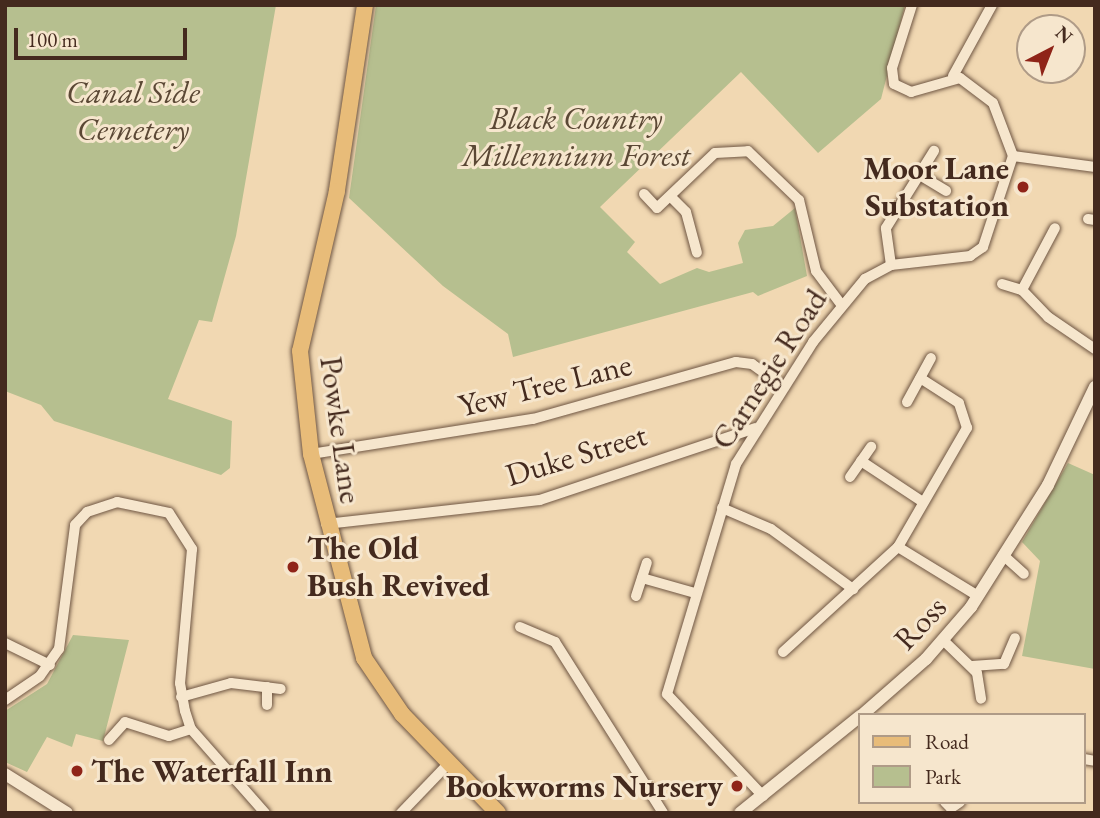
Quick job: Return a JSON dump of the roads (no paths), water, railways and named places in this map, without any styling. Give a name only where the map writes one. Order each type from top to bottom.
[{"type":"main road","name":"Powke Lane","points":[[365,5],[337,191],[300,351],[311,454],[326,524],[364,658],[402,714],[498,813]]},
{"type":"street","points":[[912,5],[892,68],[894,84],[911,92],[953,76],[992,5]]},
{"type":"street","points":[[953,76],[988,94],[1013,156],[1095,167]]},
{"type":"street","points":[[644,194],[657,208],[715,153],[748,151],[799,200],[816,271],[840,303]]},
{"type":"street","points":[[891,265],[886,228],[923,177],[934,151]]},
{"type":"street","name":"Carnegie Road","points":[[763,796],[667,694],[722,508],[755,429],[840,303],[864,278],[891,265],[919,259],[970,256],[983,247],[1013,156]]},
{"type":"street","points":[[923,177],[946,191]]},
{"type":"street","points":[[671,197],[686,212],[697,253]]},
{"type":"street","points":[[1022,290],[1055,228]]},
{"type":"street","points":[[1002,284],[1022,290],[1048,317],[1095,349]]},
{"type":"street","points":[[906,402],[930,358]]},
{"type":"street","name":"Yew Tree Lane","points":[[311,454],[533,419],[736,362],[751,363],[782,386]]},
{"type":"street","points":[[783,652],[898,547],[967,419],[959,403],[920,378]]},
{"type":"street","name":"Ross","points":[[863,713],[943,640],[978,596],[1048,485],[1095,387]]},
{"type":"street","name":"Duke Street","points":[[326,524],[540,500],[755,429]]},
{"type":"street","points":[[850,477],[871,447]]},
{"type":"street","points":[[861,461],[923,502]]},
{"type":"street","points":[[5,700],[50,665],[65,629],[68,542],[75,525],[88,512],[117,502],[169,513],[192,549],[181,697],[185,711],[191,729],[265,813]]},
{"type":"street","points":[[722,508],[771,529],[853,589]]},
{"type":"street","points":[[898,547],[978,596]]},
{"type":"street","points":[[1003,555],[1024,574]]},
{"type":"street","points":[[636,596],[647,563]]},
{"type":"street","points":[[642,578],[695,593]]},
{"type":"street","points":[[520,627],[555,642],[663,813]]},
{"type":"street","points":[[972,666],[1004,664],[1015,638]]},
{"type":"street","points":[[943,640],[972,666],[981,699]]},
{"type":"street","points":[[5,643],[50,665]]},
{"type":"street","points":[[181,697],[231,683],[281,689]]},
{"type":"street","points":[[267,687],[267,705]]},
{"type":"street","name":"Ross","points":[[740,813],[858,717]]},
{"type":"street","points":[[109,740],[125,722],[169,736],[191,729]]},
{"type":"street","points":[[401,813],[449,763]]},
{"type":"street","points":[[5,774],[67,813]]},
{"type":"place","name":"Moor Lane Substation","points":[[1023,187]]},
{"type":"place","name":"The Old Bush Revived","points":[[293,567]]},
{"type":"place","name":"The Waterfall Inn","points":[[77,771]]},
{"type":"place","name":"Bookworms Nursery","points":[[737,786]]},
{"type":"park label","name":"Canal Side Cemetery","points":[[133,112]]},
{"type":"park label","name":"Black Country Millennium Forest","points":[[576,138]]}]
